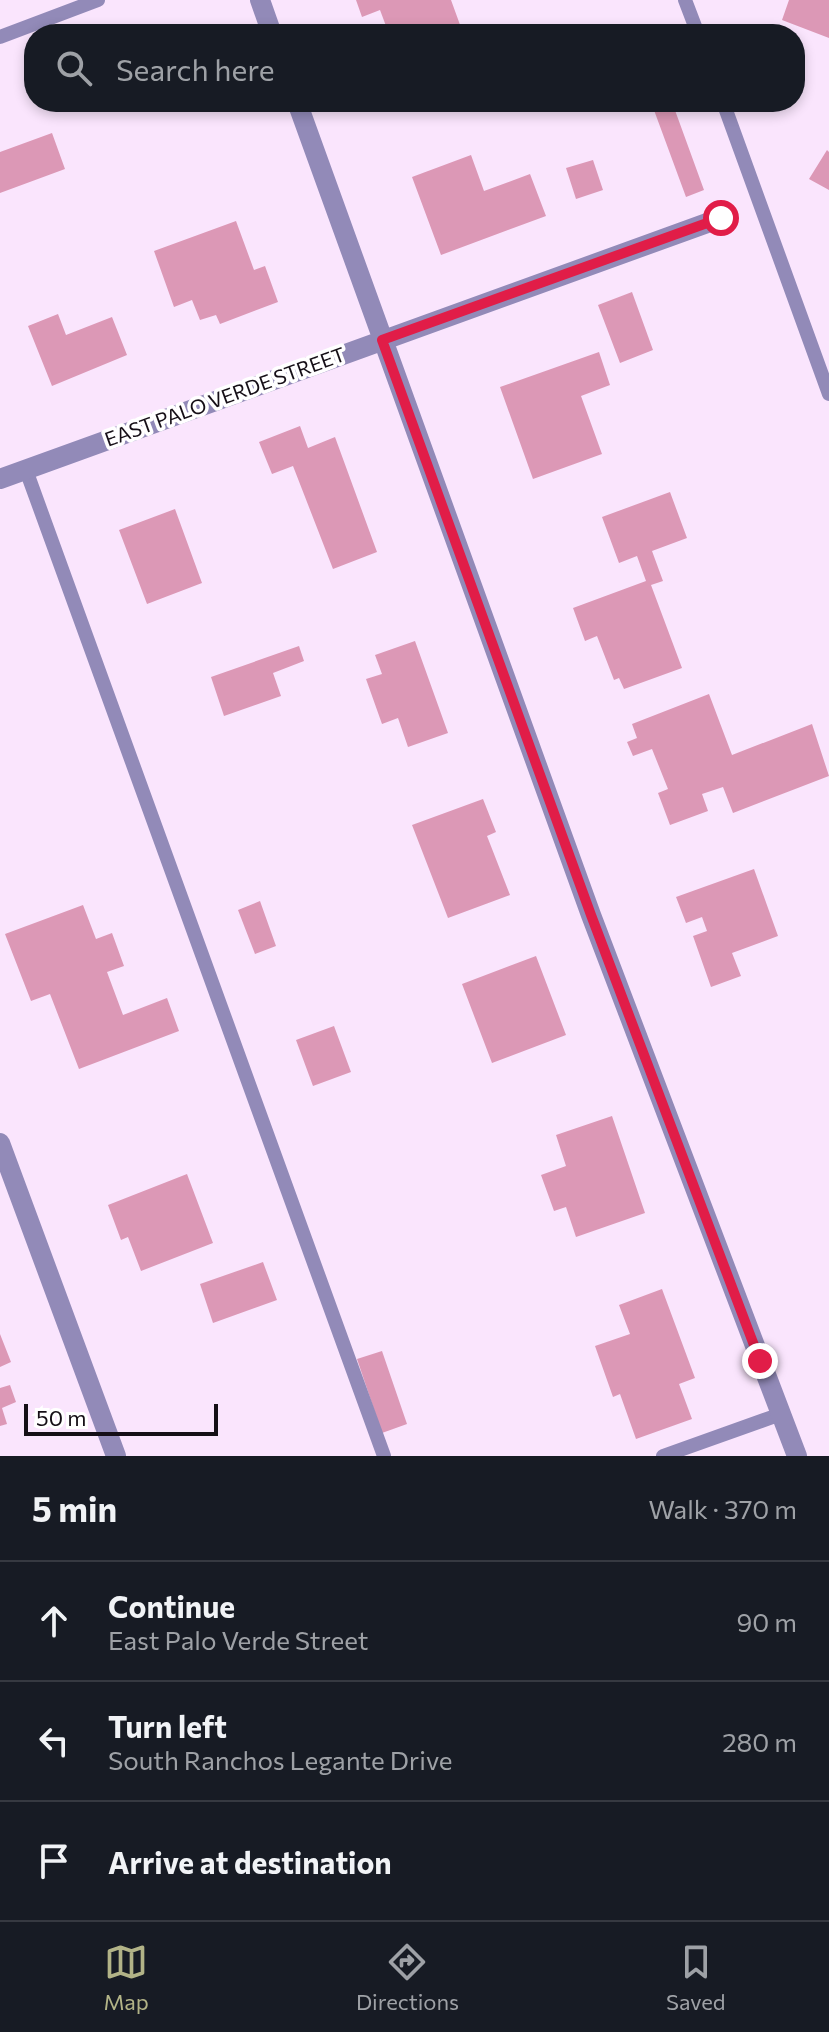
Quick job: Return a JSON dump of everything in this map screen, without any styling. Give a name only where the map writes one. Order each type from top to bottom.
[{"type":"street","points":[[260,0],[268,24]]},
{"type":"street","points":[[301,112],[591,915],[797,1456]]},
{"type":"street","name":"EAST PALO VERDE STREET","points":[[0,479],[721,218]]},
{"type":"street","points":[[0,1143],[116,1456]]},
{"type":"lane","points":[[34,24],[98,0]]},
{"type":"lane","points":[[685,0],[694,24]]},
{"type":"lane","points":[[0,37],[24,28]]},
{"type":"lane","points":[[727,112],[829,394]]},
{"type":"lane","points":[[26,470],[384,1456]]},
{"type":"lane","points":[[663,1456],[781,1414]]},
{"type":"building","points":[[356,0],[451,0],[460,24],[385,24],[380,10],[362,17]]},
{"type":"building","points":[[789,0],[829,0],[829,38],[805,29],[805,24],[782,20]]},
{"type":"building","points":[[655,112],[676,112],[704,190],[686,197]]},
{"type":"building","points":[[52,133],[65,169],[0,193],[0,152]]},
{"type":"building","points":[[827,150],[829,152],[829,190],[809,179]]},
{"type":"building","points":[[471,155],[484,191],[530,174],[546,216],[441,255],[412,177]]},
{"type":"building","points":[[593,160],[603,190],[576,199],[566,168]]},
{"type":"building","points":[[236,221],[254,270],[265,266],[278,302],[220,324],[216,315],[200,320],[192,300],[174,307],[154,251]]},
{"type":"building","points":[[632,292],[653,350],[620,363],[598,305]]},
{"type":"building","points":[[58,314],[66,335],[112,317],[127,355],[52,386],[28,326]]},
{"type":"building","points":[[599,352],[610,385],[581,396],[602,454],[533,479],[500,387]]},
{"type":"building","points":[[300,426],[308,448],[335,437],[377,552],[333,569],[293,466],[272,474],[259,442]]},
{"type":"building","points":[[670,492],[687,538],[652,551],[663,581],[651,585],[682,668],[624,689],[619,678],[614,680],[597,636],[585,641],[573,608],[646,581],[637,556],[619,563],[602,517]]},
{"type":"building","points":[[175,509],[202,583],[147,604],[119,530]]},
{"type":"building","points":[[415,641],[448,733],[408,747],[398,718],[382,724],[366,679],[382,674],[375,655]]},
{"type":"building","points":[[299,646],[304,661],[273,673],[281,696],[224,716],[211,677]]},
{"type":"building","points":[[709,694],[732,755],[812,724],[829,776],[733,813],[723,787],[702,794],[708,811],[670,825],[658,793],[668,789],[652,749],[633,756],[627,742],[637,738],[632,724]]},
{"type":"building","points":[[483,799],[496,832],[487,836],[510,895],[448,918],[412,825]]},
{"type":"building","points":[[754,869],[778,936],[732,953],[741,976],[711,987],[693,936],[707,931],[702,917],[686,923],[676,897]]},
{"type":"building","points":[[260,901],[276,946],[255,954],[238,910]]},
{"type":"building","points":[[83,905],[96,939],[112,933],[124,966],[107,972],[123,1015],[167,998],[179,1031],[79,1069],[50,994],[31,1001],[5,934]]},
{"type":"building","points":[[536,956],[566,1035],[492,1063],[462,984]]},
{"type":"building","points":[[334,1026],[351,1072],[313,1086],[296,1040]]},
{"type":"building","points":[[612,1116],[645,1213],[576,1237],[566,1207],[554,1211],[541,1175],[566,1166],[556,1135]]},
{"type":"building","points":[[187,1174],[213,1243],[141,1271],[128,1237],[121,1240],[108,1205]]},
{"type":"building","points":[[263,1262],[277,1300],[213,1323],[200,1284]]},
{"type":"building","points":[[662,1289],[695,1378],[679,1384],[692,1419],[636,1439],[620,1394],[613,1397],[595,1346],[630,1334],[619,1305]]},
{"type":"building","points":[[0,1334],[11,1362],[0,1367]]},
{"type":"building","points":[[382,1351],[407,1424],[382,1433],[357,1359]]},
{"type":"building","points":[[10,1385],[16,1402],[2,1408],[7,1424],[0,1426],[0,1388]]},
{"type":"route","points":[[721,218],[382,340],[591,915],[760,1361]]}]
